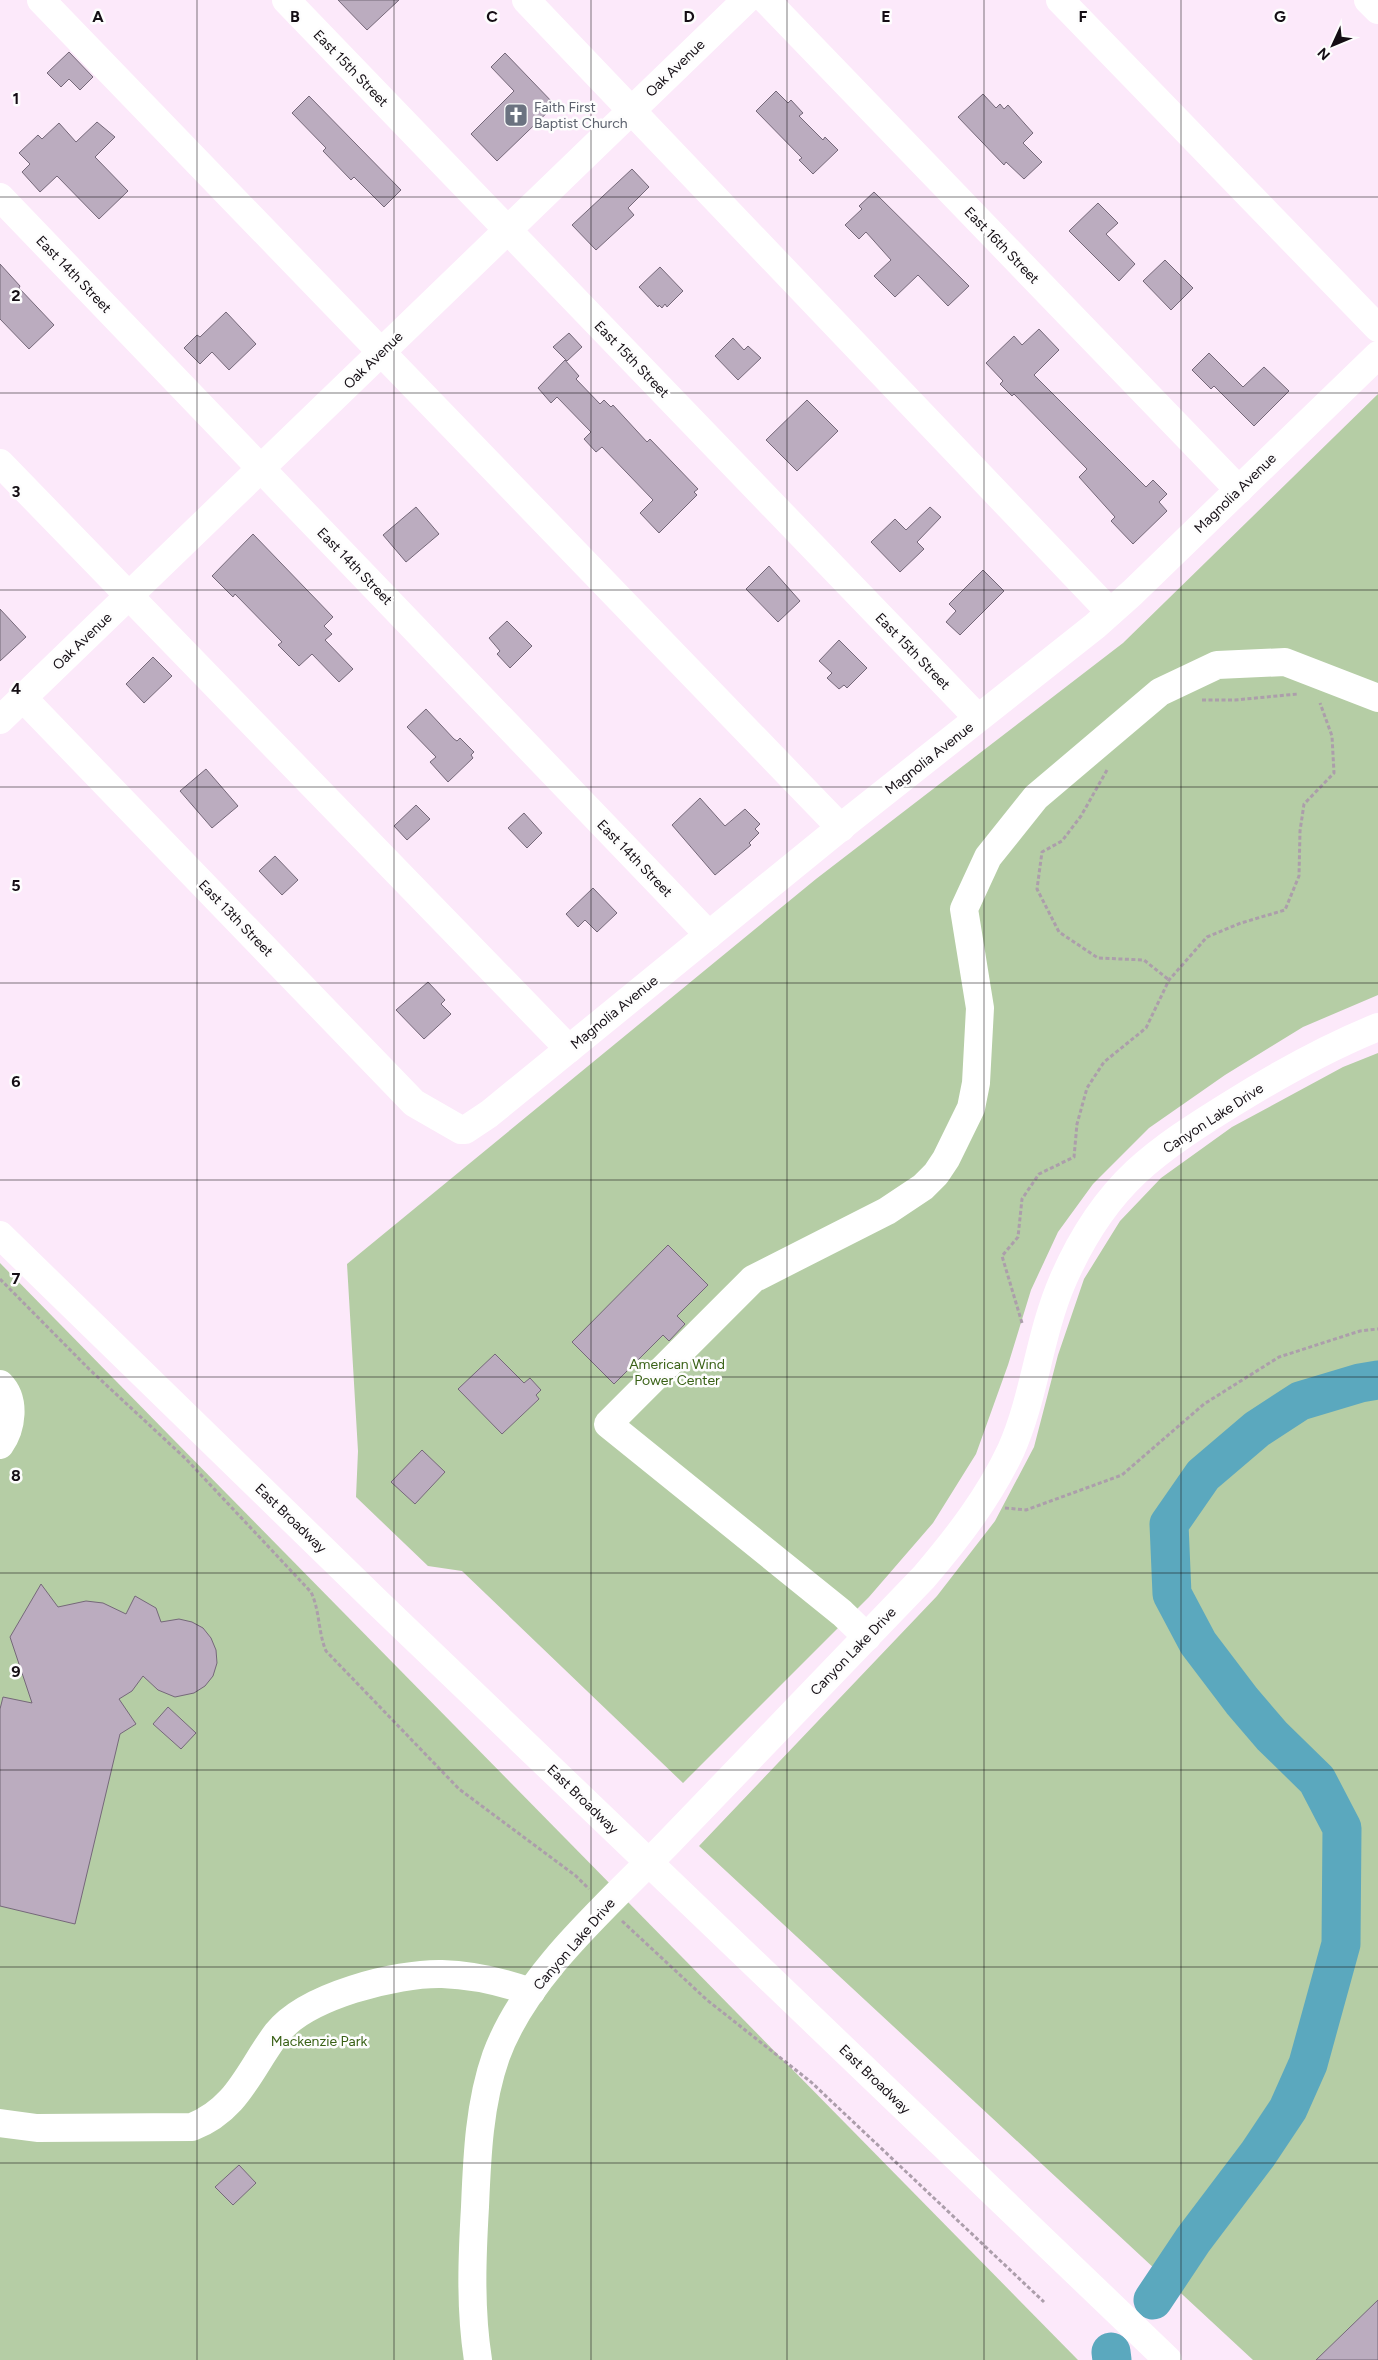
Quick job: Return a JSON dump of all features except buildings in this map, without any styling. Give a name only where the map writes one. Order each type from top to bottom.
[{"type":"street","points":[[41,0],[841,828]]},
{"type":"street","name":"East 15th Street","points":[[286,0],[978,718]]},
{"type":"street","points":[[526,0],[1110,612]]},
{"type":"street","name":"Oak Avenue","points":[[0,720],[746,0]]},
{"type":"street","name":"East 16th Street","points":[[766,0],[1239,490]]},
{"type":"street","points":[[1060,0],[1378,328]]},
{"type":"street","points":[[1368,0],[1378,10]]},
{"type":"street","name":"East 14th Street","points":[[0,198],[709,935]]},
{"type":"street","name":"Magnolia Avenue","points":[[456,1128],[465,1130],[489,1114],[1110,612],[1378,355]]},
{"type":"street","points":[[0,463],[128,597],[569,1049]]},
{"type":"street","points":[[867,1636],[842,1613],[608,1424],[753,1279],[887,1211],[923,1187],[936,1174],[946,1159],[971,1108],[976,1083],[980,1008],[964,909],[988,857],[1036,797],[1160,692],[1217,664],[1285,662],[1378,698]]},
{"type":"street","name":"East 13th Street","points":[[23,698],[414,1104],[456,1128]]},
{"type":"street","name":"Canyon Lake Drive","points":[[478,2360],[474,2333],[472,2266],[476,2174],[484,2108],[496,2056],[531,1992],[606,1905],[650,1862],[924,1577],[961,1533],[980,1506],[1011,1449],[1025,1408],[1049,1318],[1081,1242],[1135,1172],[1174,1140],[1254,1089],[1306,1061],[1378,1028]]},
{"type":"street","name":"East Broadway","points":[[0,1235],[284,1512],[1168,2360]]},
{"type":"street","points":[[0,1384],[4,1388],[10,1403],[11,1417],[0,1445]]},
{"type":"street","points":[[0,2123],[37,2128],[192,2128],[206,2122],[223,2110],[241,2089],[278,2032],[293,2018],[338,1994],[372,1984],[441,1974],[492,1980],[531,1992]]},
{"type":"path","points":[[1198,700],[1235,700],[1301,694]]},
{"type":"path","points":[[1024,1330],[1002,1256],[1018,1237],[1022,1199],[1039,1174],[1074,1157],[1077,1124],[1086,1088],[1104,1062],[1146,1028],[1169,980],[1207,937],[1241,923],[1284,910],[1299,876],[1300,831],[1304,804],[1334,773],[1332,736],[1323,705],[1316,699]]},
{"type":"path","points":[[1112,764],[1081,816],[1062,841],[1042,852],[1037,889],[1059,932],[1077,945],[1098,958],[1144,960],[1169,980]]},
{"type":"path","points":[[0,1279],[89,1369],[186,1459],[311,1592],[316,1602],[321,1640],[326,1651],[458,1789],[576,1876],[707,2000],[811,2082],[1044,2302]]},
{"type":"path","points":[[980,1506],[1026,1510],[1122,1475],[1204,1404],[1279,1357],[1360,1331],[1378,1329]]},
{"type":"green space","name":"American Wind Power Center","points":[[1378,394],[1378,995],[1303,1027],[1225,1075],[1149,1128],[1093,1184],[1058,1232],[1031,1290],[1008,1365],[976,1454],[933,1523],[869,1597],[683,1783],[462,1571],[428,1566],[356,1497],[358,1451],[347,1264],[816,879],[1123,643]]},
{"type":"green space","points":[[1378,1053],[1378,2360],[1253,2360],[699,1846],[937,1596],[995,1521],[1034,1447],[1058,1355],[1084,1279],[1120,1221],[1161,1178],[1232,1127],[1343,1067]]},
{"type":"green space","name":"Mackenzie Park","points":[[0,1263],[1078,2360],[0,2360]]},
{"type":"waterway","points":[[1153,2300],[1193,2240],[1258,2154],[1288,2109],[1308,2064],[1341,1944],[1342,1828],[1317,1780],[1272,1736],[1242,1701],[1198,1643],[1172,1594],[1169,1524],[1203,1475],[1257,1429],[1300,1401],[1360,1383],[1378,1380]]},
{"type":"waterway","points":[[1111,2352],[1112,2360]]},
{"type":"place","name":"Faith First Baptist Church","points":[[516,115]]}]
